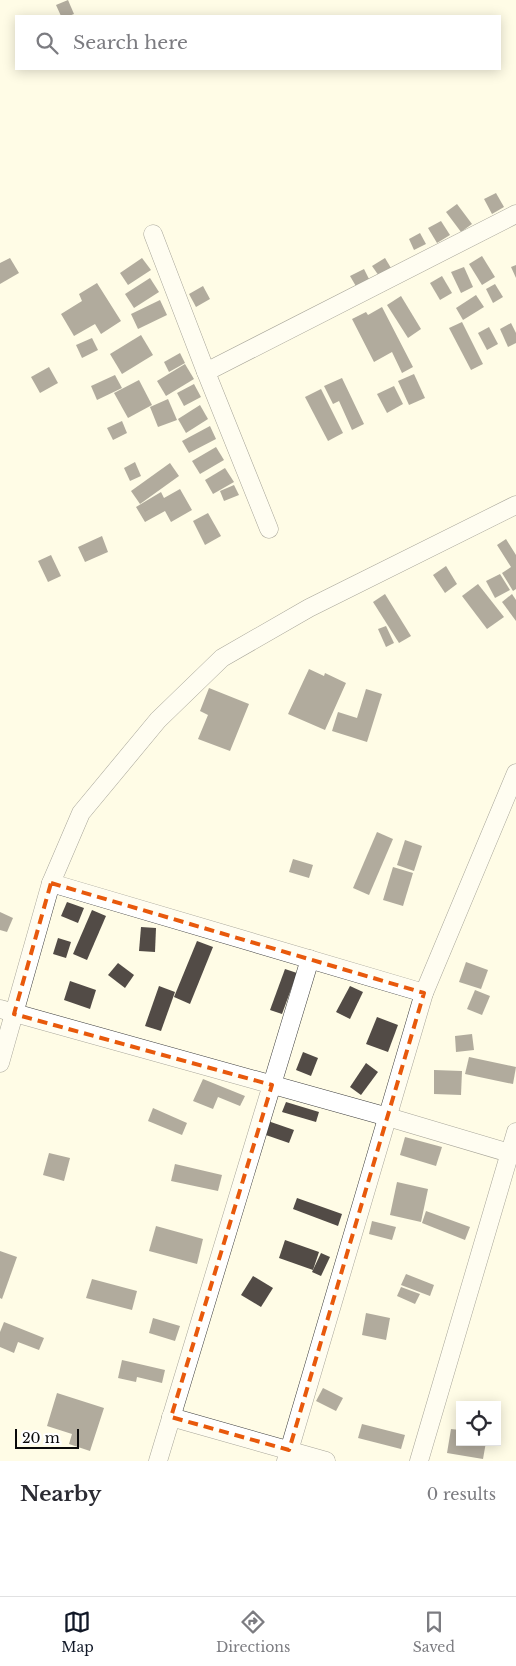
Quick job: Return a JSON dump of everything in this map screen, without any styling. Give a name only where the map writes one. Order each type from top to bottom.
[{"type":"street","points":[[206,372],[516,214]]},
{"type":"street","points":[[153,234],[269,529]]},
{"type":"street","points":[[0,1063],[7,1011],[51,883],[82,813],[158,720],[222,658],[309,608],[516,505]]},
{"type":"street","points":[[287,1456],[424,993],[516,773]]},
{"type":"street","points":[[51,883],[424,993]]},
{"type":"street","points":[[158,1461],[310,959]]},
{"type":"street","points":[[7,1011],[388,1117],[513,1154]]},
{"type":"street","points":[[419,1461],[513,1154],[516,1132]]},
{"type":"street","points":[[171,1417],[287,1456],[326,1461]]},
{"type":"highlighted area","points":[[51,883],[424,993],[289,1450],[171,1417],[272,1085],[14,1014]]},
{"type":"building","points":[[68,0],[74,14],[61,15],[56,5]]},
{"type":"building","points":[[496,193],[504,207],[492,214],[484,199]]},
{"type":"building","points":[[457,204],[472,224],[461,232],[446,212]]},
{"type":"building","points":[[441,221],[450,235],[437,243],[428,228]]},
{"type":"building","points":[[420,233],[426,244],[414,250],[409,239]]},
{"type":"building","points":[[482,256],[495,277],[482,285],[469,264]]},
{"type":"building","points":[[10,258],[19,273],[0,284],[0,263]]},
{"type":"building","points":[[142,258],[151,270],[128,285],[120,273]]},
{"type":"building","points":[[385,258],[391,268],[379,276],[372,266]]},
{"type":"building","points":[[516,265],[516,278],[511,267]]},
{"type":"building","points":[[464,267],[473,287],[461,293],[451,272]]},
{"type":"building","points":[[364,269],[370,281],[357,288],[350,276]]},
{"type":"building","points":[[442,276],[452,293],[440,300],[430,283]]},
{"type":"building","points":[[150,278],[159,292],[134,308],[125,294]]},
{"type":"building","points":[[97,283],[121,321],[101,334],[95,324],[74,336],[61,314],[82,301],[79,294]]},
{"type":"building","points":[[495,284],[503,297],[493,303],[486,289]]},
{"type":"building","points":[[203,286],[210,299],[196,307],[189,294]]},
{"type":"building","points":[[476,295],[484,307],[463,320],[456,308]]},
{"type":"building","points":[[401,296],[421,329],[408,338],[387,305]]},
{"type":"building","points":[[160,300],[167,315],[138,329],[131,314]]},
{"type":"building","points":[[382,307],[413,367],[402,373],[392,352],[374,362],[352,319],[366,312],[368,315]]},
{"type":"building","points":[[462,322],[483,364],[471,370],[449,328]]},
{"type":"building","points":[[511,323],[516,333],[516,343],[508,347],[500,329]]},
{"type":"building","points":[[489,327],[498,344],[487,350],[478,333]]},
{"type":"building","points":[[141,335],[153,355],[122,374],[110,354]]},
{"type":"building","points":[[92,338],[98,350],[82,358],[76,345]]},
{"type":"building","points":[[180,353],[185,363],[169,372],[164,362]]},
{"type":"building","points":[[185,364],[194,379],[166,396],[157,381]]},
{"type":"building","points":[[49,367],[58,383],[40,393],[31,377]]},
{"type":"building","points":[[414,374],[425,398],[409,405],[398,381]]},
{"type":"building","points":[[115,375],[122,388],[97,400],[91,386]]},
{"type":"building","points":[[342,378],[364,424],[352,430],[339,401],[333,404],[324,386]]},
{"type":"building","points":[[139,380],[152,405],[128,418],[114,393]]},
{"type":"building","points":[[194,384],[201,397],[184,406],[177,393]]},
{"type":"building","points":[[394,386],[403,404],[387,413],[377,394]]},
{"type":"building","points":[[321,389],[343,433],[328,441],[305,397]]},
{"type":"building","points":[[168,399],[177,420],[158,427],[150,407]]},
{"type":"building","points":[[200,405],[208,419],[186,433],[178,419]]},
{"type":"building","points":[[122,421],[127,433],[113,440],[107,428]]},
{"type":"building","points":[[210,426],[216,439],[189,453],[182,441]]},
{"type":"building","points":[[216,447],[224,460],[200,474],[192,461]]},
{"type":"building","points":[[135,462],[141,476],[130,481],[124,468]]},
{"type":"building","points":[[170,463],[179,476],[140,504],[131,491]]},
{"type":"building","points":[[225,468],[234,482],[213,494],[205,480]]},
{"type":"building","points":[[234,485],[239,495],[224,501],[220,491]]},
{"type":"building","points":[[180,489],[192,510],[171,522],[165,511],[145,522],[136,507],[161,492],[164,498]]},
{"type":"building","points":[[208,513],[221,536],[205,545],[193,521]]},
{"type":"building","points":[[102,536],[108,552],[85,562],[78,547]]},
{"type":"building","points":[[506,539],[516,555],[516,589],[513,591],[502,573],[511,567],[497,545]]},
{"type":"building","points":[[51,555],[61,576],[48,582],[38,561]]},
{"type":"building","points":[[446,566],[457,584],[445,593],[433,575]]},
{"type":"building","points":[[500,574],[510,590],[495,598],[486,581]]},
{"type":"building","points":[[478,584],[504,617],[487,629],[462,596]]},
{"type":"building","points":[[385,594],[411,636],[399,643],[373,602]]},
{"type":"building","points":[[512,594],[516,600],[516,621],[502,602]]},
{"type":"building","points":[[386,626],[394,643],[386,647],[378,629]]},
{"type":"building","points":[[309,669],[324,676],[325,673],[346,683],[325,730],[288,714]]},
{"type":"building","points":[[209,688],[249,704],[230,751],[198,739],[208,715],[200,711]]},
{"type":"building","points":[[366,689],[382,694],[367,742],[332,731],[338,712],[357,718]]},
{"type":"building","points":[[377,832],[393,839],[369,895],[353,888]]},
{"type":"building","points":[[405,840],[422,846],[414,871],[397,865]]},
{"type":"building","points":[[293,859],[313,865],[309,878],[289,872]]},
{"type":"building","points":[[393,867],[413,873],[403,906],[383,900]]},
{"type":"building","points":[[67,902],[84,908],[78,923],[61,916]]},
{"type":"building","points":[[92,910],[106,916],[87,960],[73,954]]},
{"type":"building","points":[[0,912],[13,918],[7,932],[0,930]]},
{"type":"building","points":[[141,927],[156,928],[155,952],[139,951]]},
{"type":"building","points":[[58,938],[71,942],[66,958],[53,954]]},
{"type":"building","points":[[197,941],[213,947],[190,1004],[174,997]]},
{"type":"building","points":[[466,962],[488,970],[481,989],[459,982]]},
{"type":"building","points":[[118,963],[134,975],[125,988],[108,975]]},
{"type":"building","points":[[285,969],[297,973],[282,1014],[270,1010]]},
{"type":"building","points":[[70,981],[96,990],[90,1009],[64,1000]]},
{"type":"building","points":[[159,986],[175,992],[161,1031],[145,1026]]},
{"type":"building","points":[[350,986],[363,992],[350,1019],[336,1012]]},
{"type":"building","points":[[475,990],[490,996],[482,1015],[467,1009]]},
{"type":"building","points":[[377,1017],[398,1025],[388,1052],[366,1044]]},
{"type":"building","points":[[472,1034],[474,1050],[456,1052],[455,1036]]},
{"type":"building","points":[[303,1052],[318,1058],[311,1076],[296,1070]]},
{"type":"building","points":[[469,1057],[516,1067],[513,1084],[465,1074]]},
{"type":"building","points":[[366,1063],[378,1072],[361,1095],[350,1087]]},
{"type":"building","points":[[434,1070],[462,1071],[461,1095],[434,1094]]},
{"type":"building","points":[[203,1079],[245,1096],[240,1106],[218,1097],[213,1109],[193,1101]]},
{"type":"building","points":[[286,1102],[319,1112],[316,1122],[282,1112]]},
{"type":"building","points":[[153,1108],[187,1123],[182,1135],[148,1121]]},
{"type":"building","points":[[268,1121],[294,1130],[289,1143],[263,1134]]},
{"type":"building","points":[[405,1137],[442,1147],[436,1166],[400,1155]]},
{"type":"building","points":[[49,1153],[70,1158],[64,1181],[43,1175]]},
{"type":"building","points":[[175,1164],[222,1175],[218,1191],[171,1181]]},
{"type":"building","points":[[397,1182],[428,1189],[421,1222],[390,1215]]},
{"type":"building","points":[[297,1198],[342,1214],[338,1226],[293,1209]]},
{"type":"building","points":[[426,1211],[470,1227],[465,1240],[422,1223]]},
{"type":"building","points":[[372,1221],[396,1227],[392,1240],[369,1234]]},
{"type":"building","points":[[156,1226],[203,1239],[197,1264],[149,1251]]},
{"type":"building","points":[[285,1240],[319,1252],[313,1270],[279,1258]]},
{"type":"building","points":[[0,1251],[17,1257],[2,1299],[0,1298]]},
{"type":"building","points":[[321,1253],[330,1257],[321,1276],[312,1272]]},
{"type":"building","points":[[406,1274],[434,1285],[430,1296],[401,1285]]},
{"type":"building","points":[[253,1276],[273,1288],[261,1307],[241,1295]]},
{"type":"building","points":[[92,1279],[137,1291],[132,1310],[86,1298]]},
{"type":"building","points":[[401,1287],[420,1294],[415,1304],[397,1296]]},
{"type":"building","points":[[366,1313],[390,1318],[386,1340],[362,1335]]},
{"type":"building","points":[[153,1318],[180,1326],[175,1341],[149,1333]]},
{"type":"building","points":[[4,1322],[44,1338],[39,1350],[18,1342],[14,1353],[0,1347],[0,1332]]},
{"type":"building","points":[[122,1360],[165,1370],[162,1383],[137,1377],[136,1382],[118,1378]]},
{"type":"building","points":[[323,1388],[343,1398],[336,1411],[316,1401]]},
{"type":"building","points":[[57,1393],[104,1408],[90,1451],[69,1444],[72,1434],[47,1426]]},
{"type":"building","points":[[362,1424],[405,1435],[401,1449],[358,1438]]},
{"type":"building","points":[[451,1429],[456,1430],[456,1446],[485,1446],[483,1459],[447,1453]]}]
